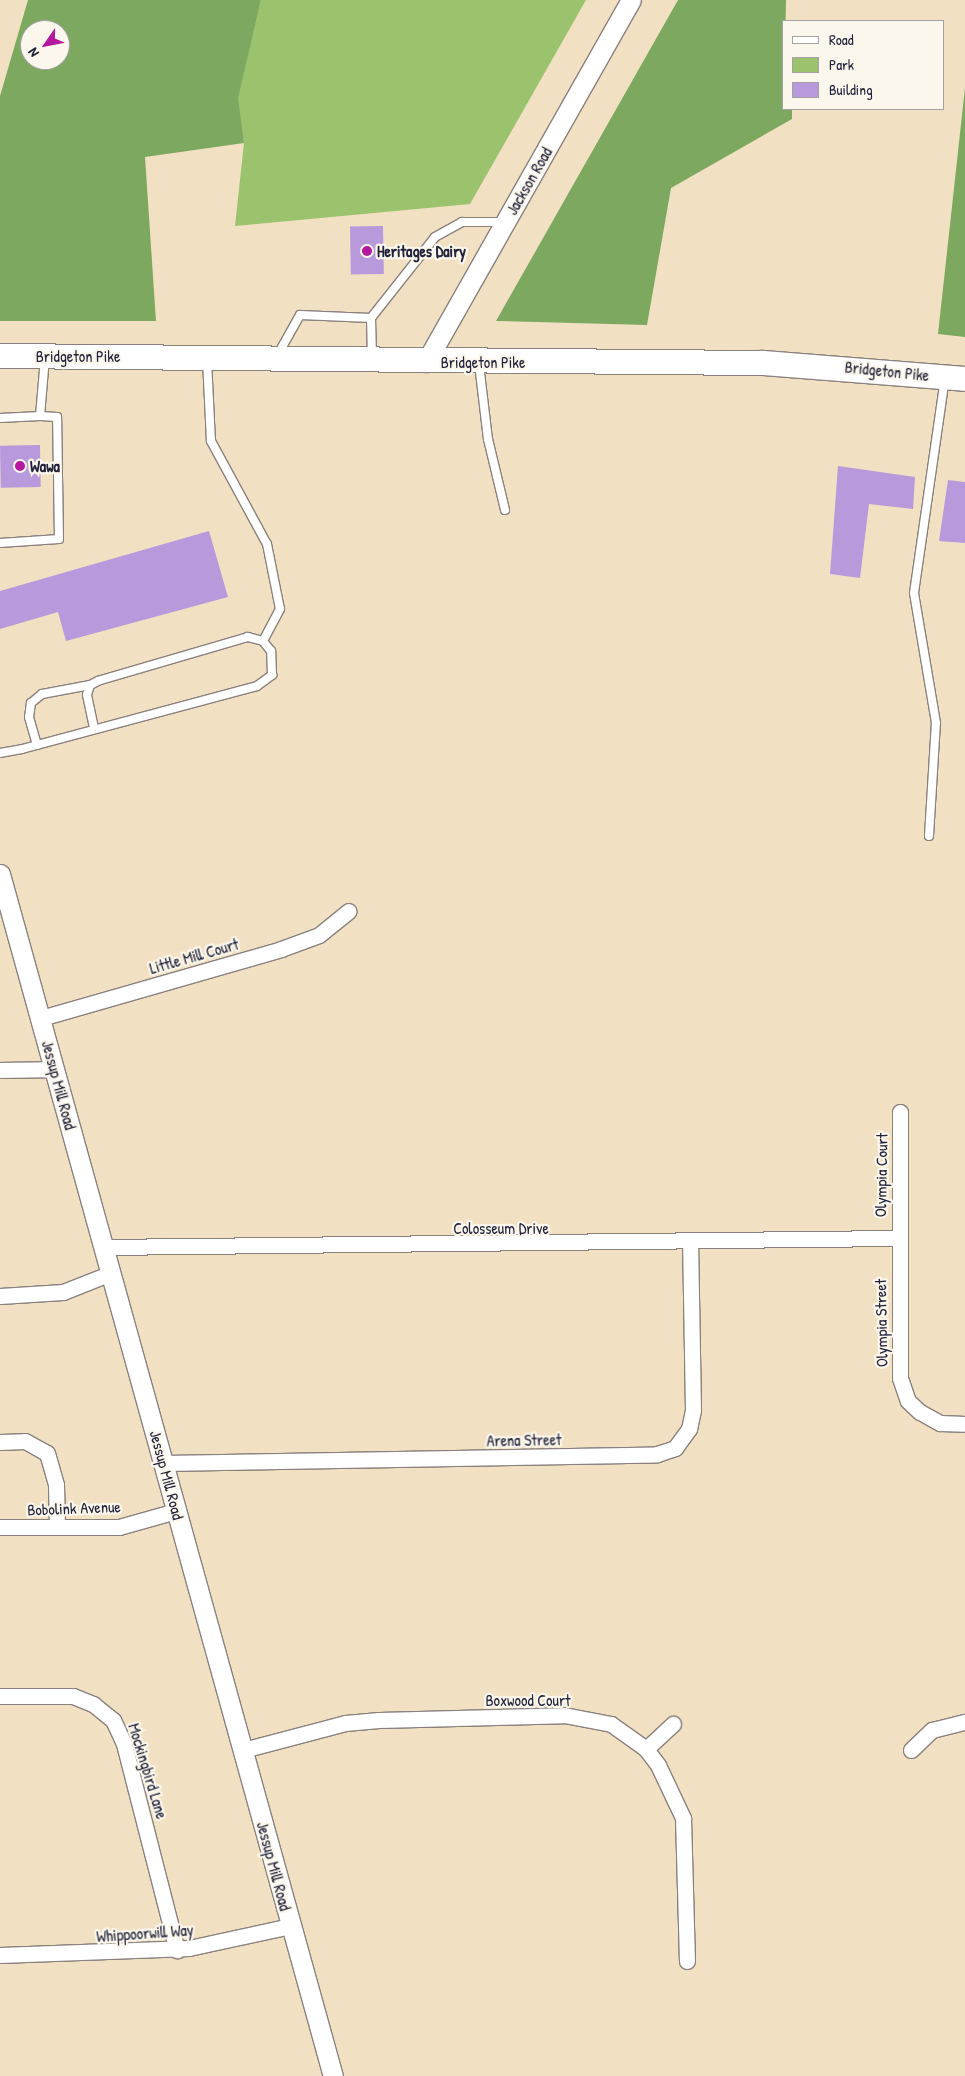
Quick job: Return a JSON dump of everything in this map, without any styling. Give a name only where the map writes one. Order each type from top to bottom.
[{"type":"main road","name":"Bridgeton Pike","points":[[0,356],[426,362],[762,363],[955,378]]},
{"type":"street","name":"Jackson Road","points":[[426,362],[631,0]]},
{"type":"street","name":"Jessup Mill Road","points":[[0,874],[333,2076]]},
{"type":"street","name":"Little Mill Court","points":[[41,1018],[281,949],[319,935],[349,911]]},
{"type":"street","points":[[0,1070],[55,1069]]},
{"type":"street","name":"Olympia Court","points":[[898,1238],[900,1112]]},
{"type":"street","name":"Colosseum Drive","points":[[104,1247],[690,1244],[898,1238]]},
{"type":"street","name":"Olympia Street","points":[[898,1238],[900,1378],[908,1401],[920,1412],[940,1423],[965,1424]]},
{"type":"street","name":"Arena Street","points":[[164,1463],[657,1454],[675,1448],[689,1429],[692,1410],[690,1244]]},
{"type":"street","points":[[0,1296],[63,1292],[111,1274]]},
{"type":"street","points":[[0,1442],[25,1442],[47,1453],[56,1485],[57,1526]]},
{"type":"street","name":"Bobolink Avenue","points":[[0,1527],[119,1527],[176,1510]]},
{"type":"street","name":"Mockingbird Lane","points":[[0,1696],[73,1696],[93,1704],[113,1720],[126,1752],[177,1950]]},
{"type":"street","name":"Boxwood Court","points":[[243,1750],[346,1723],[564,1715],[611,1724],[646,1749],[668,1781],[683,1818],[687,1961]]},
{"type":"street","points":[[911,1750],[932,1730],[965,1722]]},
{"type":"street","points":[[646,1749],[673,1724]]},
{"type":"street","name":"Whippoorwill Way","points":[[0,1955],[177,1950],[290,1926]]},
{"type":"lane","points":[[372,361],[371,318],[435,237],[462,222],[506,222]]},
{"type":"lane","points":[[276,359],[300,315],[371,318]]},
{"type":"lane","points":[[40,416],[45,356]]},
{"type":"lane","points":[[207,358],[211,441],[267,544],[280,609],[263,641]]},
{"type":"lane","points":[[479,362],[488,439],[505,510]]},
{"type":"lane","points":[[929,836],[936,722],[914,594],[955,378]]},
{"type":"lane","points":[[0,418],[57,417],[59,539],[0,543]]},
{"type":"lane","points":[[0,753],[37,745],[94,730],[265,682],[275,665],[263,641],[248,637],[90,685],[42,694],[31,703],[29,717],[37,745]]},
{"type":"lane","points":[[90,685],[86,707],[94,730]]},
{"type":"green space","points":[[28,0],[261,0],[238,98],[244,143],[145,157],[156,321],[0,321],[0,96],[20,27],[20,70],[70,70],[70,20],[22,20]]},
{"type":"green space","points":[[261,0],[586,0],[470,204],[235,226],[244,143],[237,98]]},
{"type":"green space","points":[[678,0],[786,0],[786,20],[782,20],[782,110],[792,110],[792,119],[671,188],[647,325],[496,321]]},
{"type":"green space","points":[[965,88],[965,337],[938,334]]},
{"type":"building","name":"Heritages Dairy","points":[[383,226],[384,274],[351,275],[350,227]]},
{"type":"building","name":"Wawa","points":[[40,445],[41,487],[1,488],[0,446]]},
{"type":"building","points":[[838,466],[915,477],[913,509],[869,504],[860,578],[830,574]]},
{"type":"building","points":[[948,480],[965,482],[965,543],[939,541]]},
{"type":"building","points":[[209,531],[228,597],[66,641],[58,612],[0,629],[0,591]]},
{"type":"place","name":"Heritages Dairy","points":[[367,251]]},
{"type":"place","name":"Wawa","points":[[20,466]]}]
